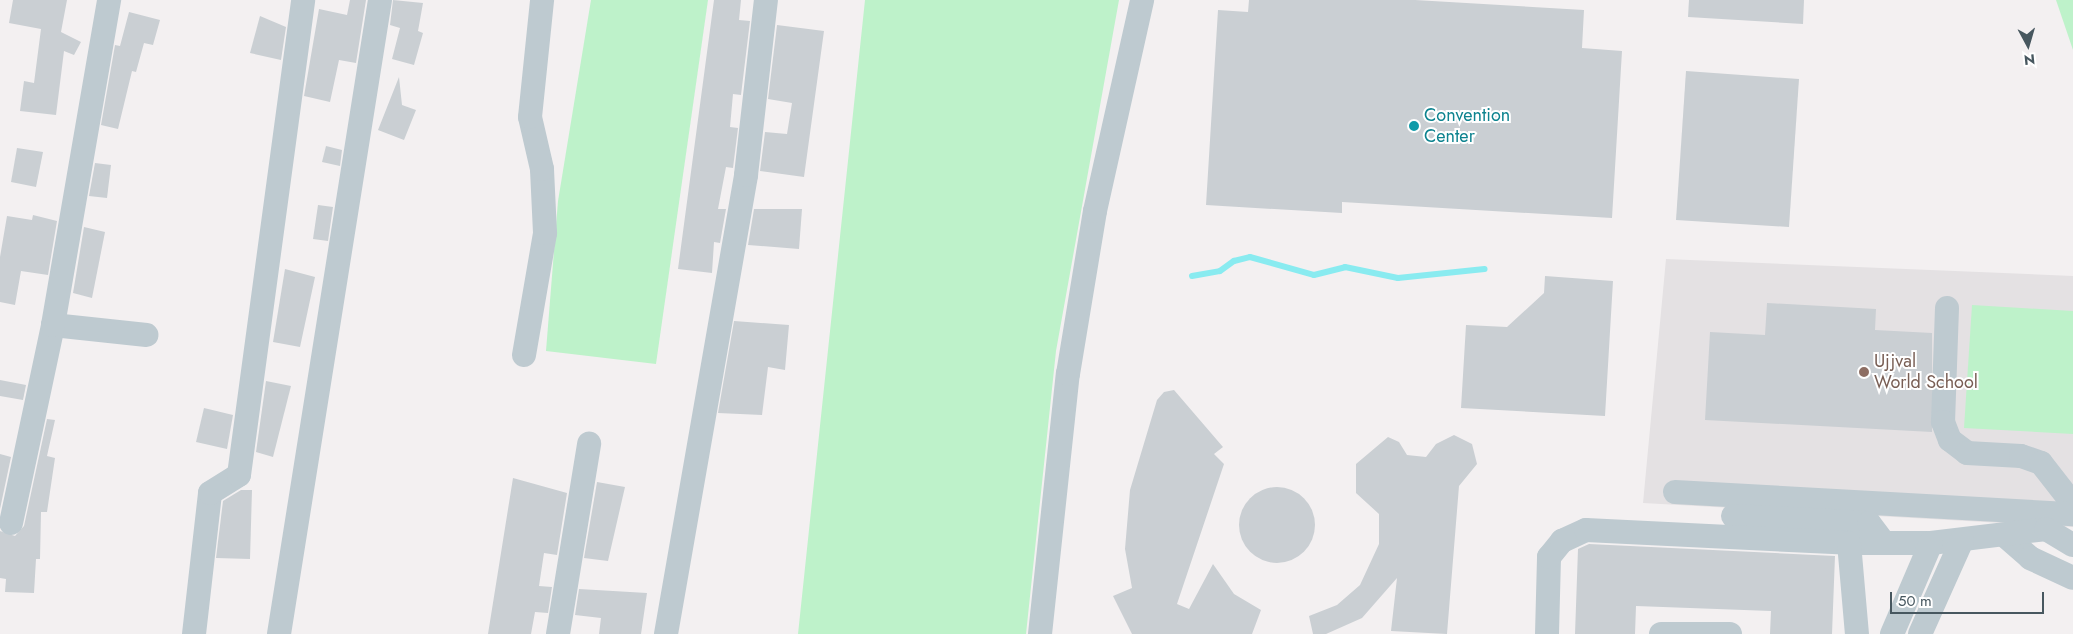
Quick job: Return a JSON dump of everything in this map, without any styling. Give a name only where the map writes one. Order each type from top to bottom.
[{"type":"street","points":[[11,523],[53,326],[109,0]]},
{"type":"street","points":[[194,634],[210,493],[239,475],[303,0]]},
{"type":"street","points":[[279,634],[380,0]]},
{"type":"street","points":[[524,355],[545,233],[542,169],[530,117],[542,0]]},
{"type":"street","points":[[666,634],[746,175],[766,0]]},
{"type":"street","points":[[1040,634],[1068,374],[1095,211],[1142,0]]},
{"type":"street","points":[[1947,308],[1943,422],[1950,440],[1967,453],[2021,456],[2036,461],[2049,470],[2073,504]]},
{"type":"street","points":[[53,326],[146,334]]},
{"type":"street","points":[[558,634],[589,444]]},
{"type":"street","points":[[1675,492],[2073,514]]},
{"type":"street","points":[[1733,516],[1869,523],[1884,543]]},
{"type":"street","points":[[1547,634],[1549,557],[1578,532],[1849,544],[1931,543],[2046,529],[2073,545]]},
{"type":"street","points":[[2004,535],[2030,558],[2073,578]]},
{"type":"street","points":[[1920,634],[1962,540]]},
{"type":"street","points":[[1892,634],[1931,543]]},
{"type":"street","points":[[1849,544],[1857,634]]},
{"type":"street","points":[[1662,634],[1730,634]]},
{"type":"shaded area","name":"Ujjval World School","points":[[1666,259],[2073,276],[2073,527],[1643,503]]},
{"type":"green space","points":[[591,0],[708,0],[656,364],[546,351],[558,201]]},
{"type":"green space","points":[[865,0],[1119,0],[1056,351],[1026,634],[798,634]]},
{"type":"green space","points":[[2056,0],[2073,0],[2073,50]]},
{"type":"green space","points":[[1972,305],[2073,311],[2073,434],[1964,428]]},
{"type":"building","points":[[13,0],[67,0],[61,32],[81,42],[74,55],[64,51],[56,115],[20,111],[24,81],[34,83],[41,29],[9,23]]},
{"type":"building","points":[[350,0],[366,0],[356,63],[339,60],[330,102],[304,96],[319,9],[347,15]]},
{"type":"building","points":[[393,0],[423,3],[418,31],[423,33],[414,65],[392,59],[400,28],[390,25]]},
{"type":"building","points":[[714,0],[741,0],[739,20],[750,21],[741,95],[733,94],[730,127],[738,128],[733,168],[726,167],[718,209],[726,209],[720,243],[714,242],[712,273],[678,269]]},
{"type":"building","name":"Convention Center","points":[[1249,0],[1415,0],[1584,10],[1582,48],[1622,51],[1612,218],[1342,202],[1342,213],[1206,205],[1218,10],[1248,12]]},
{"type":"building","points":[[1689,0],[1804,0],[1803,24],[1688,17]]},
{"type":"building","points":[[129,12],[160,20],[153,45],[144,43],[136,72],[132,71],[118,129],[101,125],[115,45],[120,46]]},
{"type":"building","points":[[260,16],[286,27],[281,60],[250,53]]},
{"type":"building","points":[[777,25],[824,31],[804,177],[760,171],[765,132],[787,134],[792,103],[768,99]]},
{"type":"building","points":[[1686,71],[1799,79],[1789,227],[1676,220]]},
{"type":"building","points":[[399,77],[402,105],[416,110],[404,140],[378,130]]},
{"type":"building","points":[[326,146],[342,150],[340,166],[322,162]]},
{"type":"building","points":[[17,148],[43,152],[36,187],[11,182]]},
{"type":"building","points":[[95,163],[111,165],[107,198],[89,196]]},
{"type":"building","points":[[318,205],[333,207],[328,241],[313,239]]},
{"type":"building","points":[[754,209],[802,209],[799,249],[748,245]]},
{"type":"building","points":[[33,215],[57,221],[48,275],[21,271],[15,305],[0,302],[0,257],[7,216],[32,220]]},
{"type":"building","points":[[84,227],[105,232],[92,298],[73,293]]},
{"type":"building","points":[[285,269],[315,277],[300,347],[273,342]]},
{"type":"building","points":[[1545,276],[1613,281],[1605,416],[1461,408],[1466,325],[1507,327],[1544,293]]},
{"type":"building","points":[[1767,303],[1876,309],[1875,330],[1932,333],[1932,432],[1705,420],[1710,332],[1765,335]]},
{"type":"building","points":[[734,321],[789,325],[785,370],[768,367],[762,415],[718,413]]},
{"type":"building","points":[[0,380],[26,385],[23,400],[0,396]]},
{"type":"building","points":[[266,381],[291,386],[273,457],[256,452]]},
{"type":"building","points":[[1174,390],[1223,447],[1214,454],[1224,464],[1177,604],[1189,609],[1213,564],[1234,594],[1261,610],[1252,634],[1132,634],[1113,596],[1132,588],[1125,549],[1130,490],[1157,400],[1164,392]]},
{"type":"building","points":[[204,408],[233,415],[227,449],[196,442]]},
{"type":"building","points":[[47,419],[55,420],[47,456],[55,458],[47,512],[41,512],[40,559],[36,559],[34,593],[5,592],[6,579],[0,578],[0,531],[15,536],[24,526]]},
{"type":"building","points":[[1454,435],[1472,444],[1477,464],[1459,486],[1447,634],[1391,631],[1397,578],[1362,618],[1326,634],[1313,634],[1309,616],[1337,605],[1360,585],[1379,544],[1379,514],[1356,493],[1356,464],[1388,437],[1399,442],[1407,455],[1426,457],[1436,444]]},
{"type":"building","points":[[0,454],[11,457],[0,509]]},
{"type":"building","points":[[513,478],[567,493],[557,555],[544,553],[539,586],[552,587],[548,613],[535,612],[531,634],[488,634]]},
{"type":"building","points":[[597,482],[625,487],[608,561],[584,558]]},
{"type":"building","points":[[1277,487],[1292,490],[1304,498],[1312,510],[1315,525],[1312,540],[1304,552],[1292,560],[1277,563],[1262,560],[1250,552],[1242,540],[1239,525],[1242,510],[1250,498],[1262,490]]},
{"type":"building","points":[[241,490],[252,490],[250,559],[216,558],[223,501]]},
{"type":"building","points":[[1589,544],[1835,556],[1832,634],[1770,634],[1771,611],[1636,606],[1635,634],[1575,634],[1578,549]]},
{"type":"building","points":[[579,589],[647,593],[641,634],[599,634],[601,618],[575,615]]},
{"type":"waterway","points":[[1192,276],[1220,271],[1234,261],[1250,257],[1314,275],[1345,267],[1398,278],[1485,269]]},
{"type":"place","name":"Convention Center","points":[[1414,126]]},
{"type":"place","name":"Ujjval World School","points":[[1864,372]]}]
